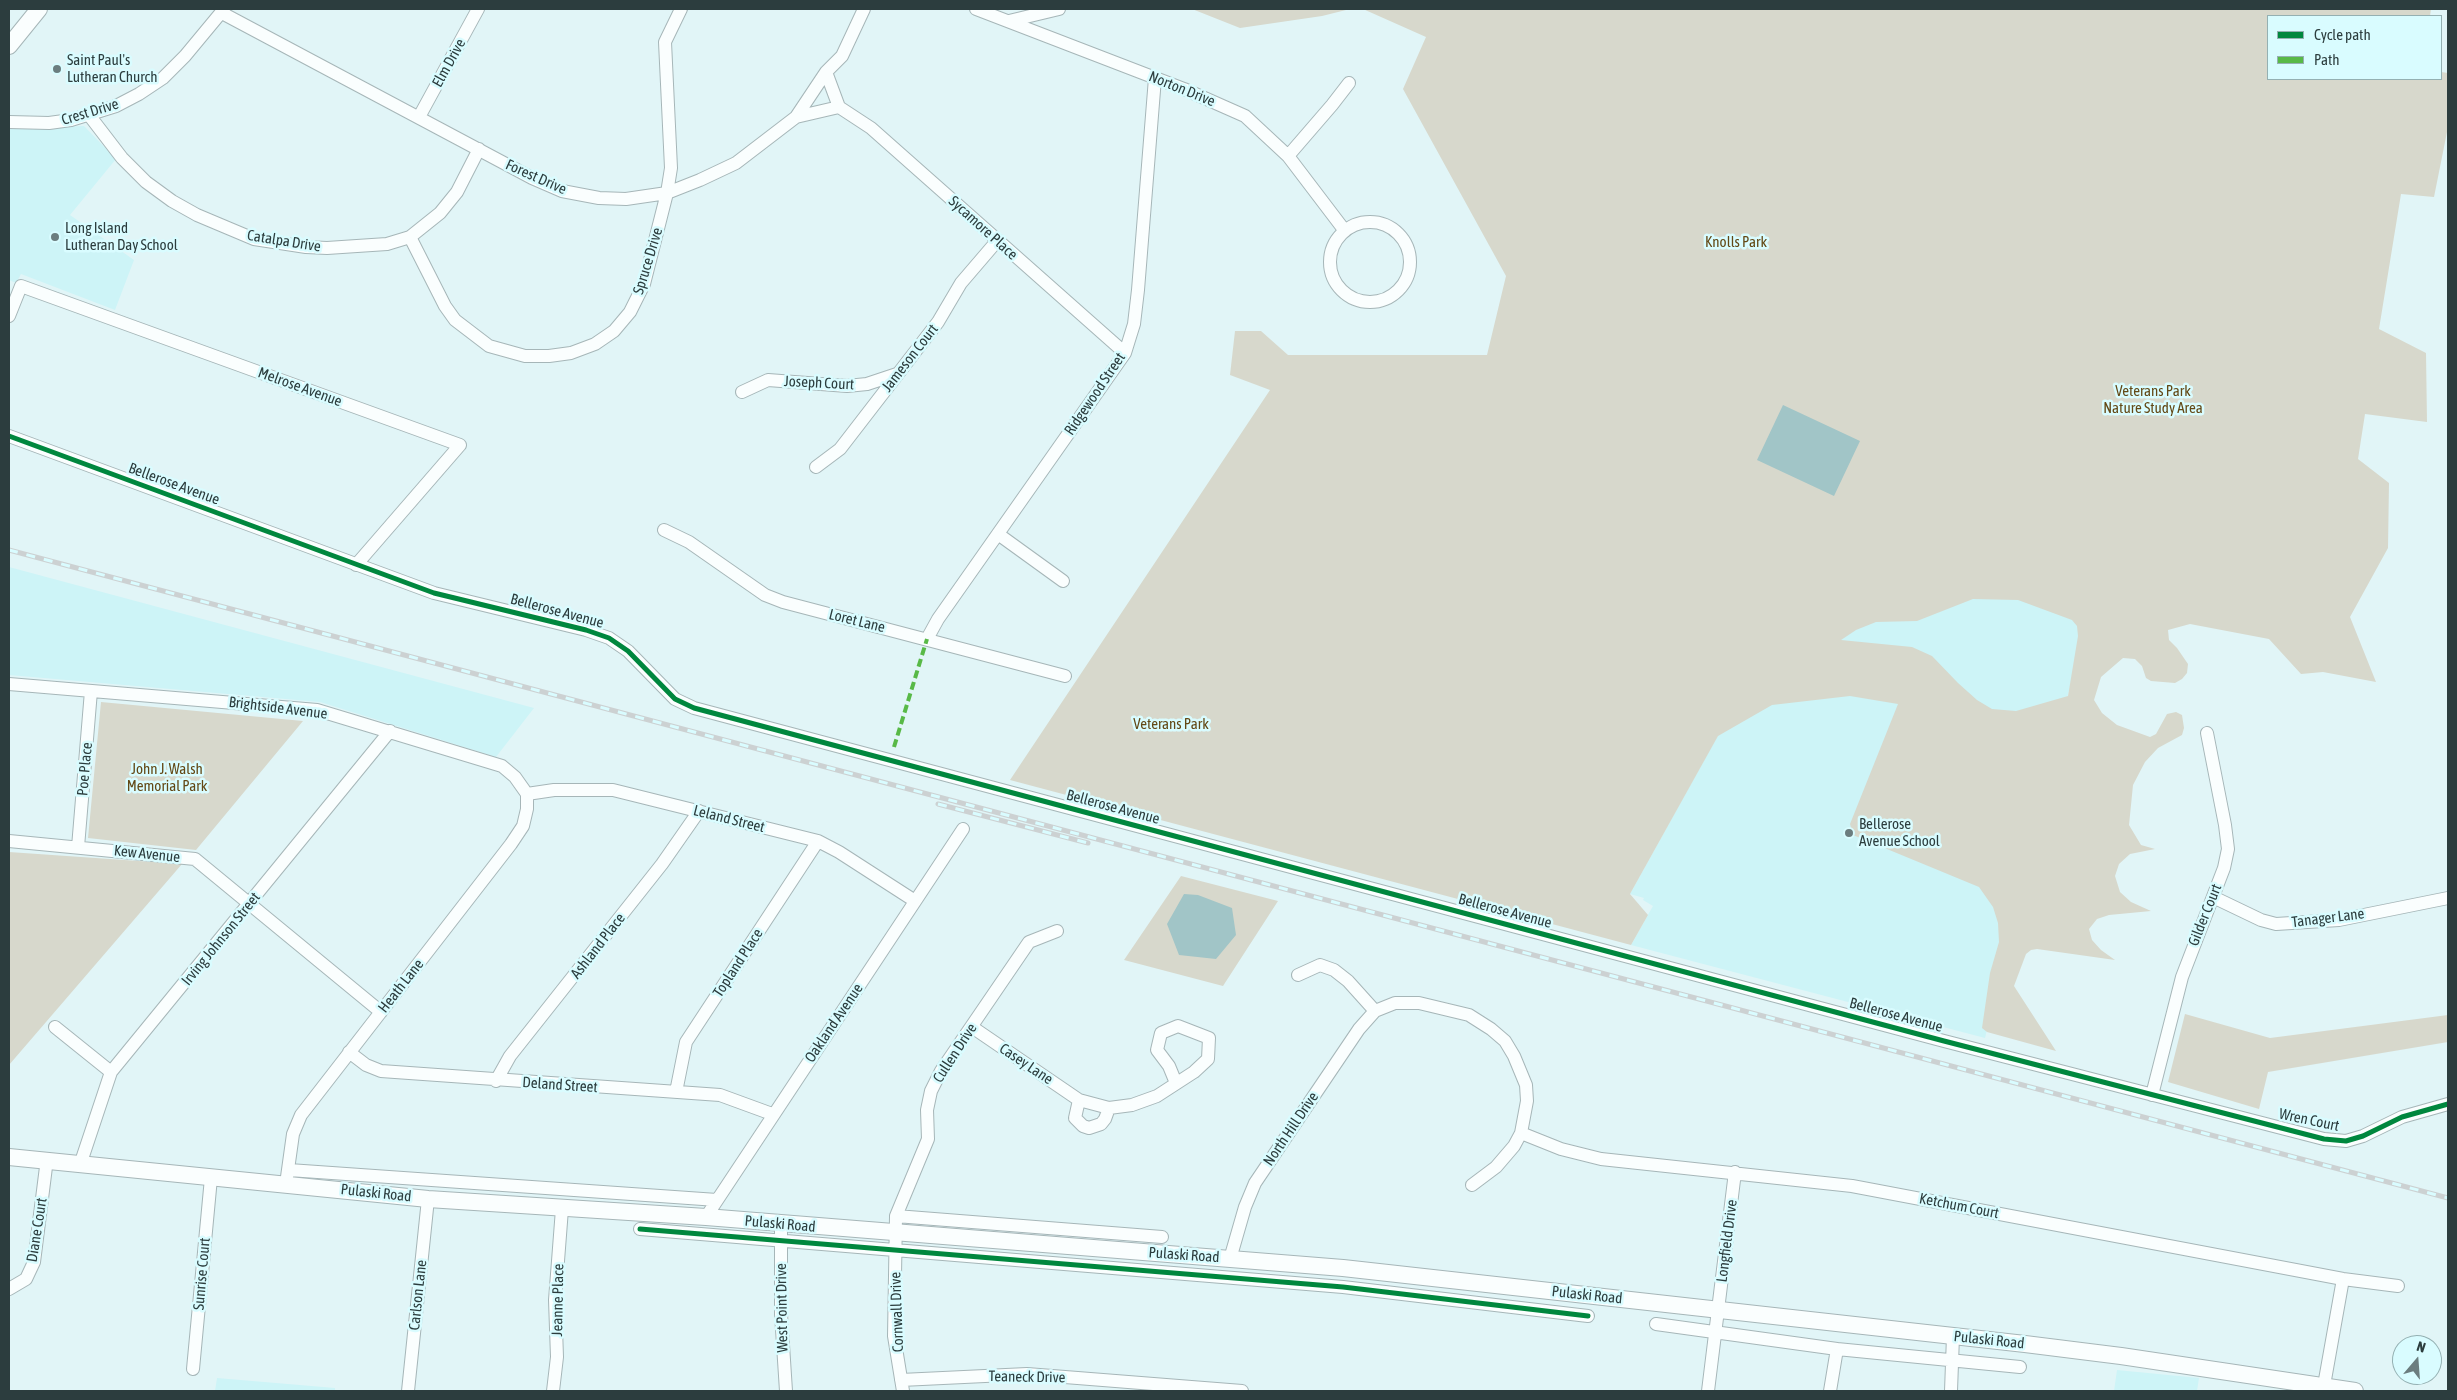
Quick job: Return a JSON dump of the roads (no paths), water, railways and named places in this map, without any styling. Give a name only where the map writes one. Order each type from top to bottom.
[{"type":"main road","points":[[9,46],[39,9]]},
{"type":"main road","name":"Pulaski Road","points":[[9,1156],[81,1162],[211,1178],[288,1177],[428,1198],[562,1209],[706,1217],[1343,1268],[2120,1356],[2324,1389],[2355,1391]]},
{"type":"street","name":"Elm Drive","points":[[419,117],[478,9]]},
{"type":"street","name":"Spruce Drive","points":[[410,237],[454,320],[489,346],[525,356],[571,353],[595,344],[614,331],[630,312],[644,284],[667,193],[671,168],[665,42],[681,9]]},
{"type":"street","name":"Forest Drive","points":[[223,11],[532,178],[562,191],[599,198],[626,199],[667,193],[736,163],[796,117],[826,72],[842,56],[864,9]]},
{"type":"street","name":"Norton Drive","points":[[976,9],[1155,78],[1245,116],[1288,156],[1346,231]]},
{"type":"street","points":[[1009,21],[1059,9]]},
{"type":"street","name":"Crest Drive","points":[[9,122],[49,123],[89,115],[139,94],[162,78],[185,56],[223,11]]},
{"type":"street","points":[[796,117],[839,106],[826,72]]},
{"type":"street","name":"Ridgewood Street","points":[[927,639],[938,619],[1125,353],[1134,324],[1138,290],[1155,78]]},
{"type":"street","points":[[1288,156],[1349,83]]},
{"type":"street","name":"Sycamore Place","points":[[839,106],[871,128],[1125,353]]},
{"type":"street","name":"Catalpa Drive","points":[[89,115],[122,158],[146,182],[189,211],[225,229],[254,239],[328,248],[387,244],[410,237],[440,213],[457,192],[479,149]]},
{"type":"street","points":[[1372,222],[1385,225],[1402,238],[1410,257],[1410,271],[1405,284],[1395,294],[1378,301],[1360,301],[1348,296],[1339,287],[1331,270],[1332,251],[1337,240],[1346,231],[1358,224],[1372,222]]},
{"type":"street","name":"Jameson Court","points":[[816,468],[840,450],[896,374],[938,322],[961,283],[997,241]]},
{"type":"street","name":"Melrose Avenue","points":[[9,316],[21,286],[460,445],[356,565]]},
{"type":"street","name":"Joseph Court","points":[[742,392],[768,380],[848,386],[867,384],[896,374]]},
{"type":"street","name":"Bellerose Avenue","points":[[9,436],[434,593],[586,630],[609,638],[628,651],[675,699],[694,708],[2248,1119]]},
{"type":"street","name":"Loret Lane","points":[[664,530],[689,542],[765,595],[783,602],[1065,676]]},
{"type":"street","points":[[998,534],[1063,581]]},
{"type":"street","name":"Brightside Avenue","points":[[9,684],[317,710],[502,766],[515,777],[527,794]]},
{"type":"street","name":"Poe Place","points":[[78,847],[91,690]]},
{"type":"street","name":"Irving Johnson Street","points":[[81,1162],[110,1072],[390,731]]},
{"type":"street","name":"Gilder Court","points":[[2152,1095],[2182,977],[2224,868],[2228,849],[2207,733]]},
{"type":"street","name":"Leland Street","points":[[527,794],[554,790],[613,790],[818,841],[840,852],[916,901]]},
{"type":"street","name":"Heath Lane","points":[[288,1177],[293,1134],[301,1115],[511,844],[523,826],[527,809],[527,794]]},
{"type":"street","name":"Ashland Place","points":[[496,1080],[510,1056],[662,864],[699,811]]},
{"type":"street","name":"Oakland Avenue","points":[[706,1217],[772,1114],[963,829]]},
{"type":"street","name":"Kew Avenue","points":[[9,841],[195,860],[250,903],[381,1012]]},
{"type":"street","name":"Topland Place","points":[[676,1092],[686,1042],[818,841]]},
{"type":"street","name":"Tanager Lane","points":[[2213,897],[2262,920],[2276,924],[2339,920],[2448,898]]},
{"type":"street","name":"Cullen Drive","points":[[896,1233],[896,1216],[928,1139],[927,1110],[931,1091],[941,1071],[1030,942],[1057,930]]},
{"type":"street","points":[[1298,975],[1320,965],[1334,970],[1375,1010],[1395,1003],[1419,1003],[1469,1016],[1491,1029],[1505,1041],[1522,1072],[1527,1101],[1521,1133],[1514,1146],[1496,1167],[1472,1185]]},
{"type":"street","name":"North Hill Drive","points":[[1230,1259],[1245,1206],[1255,1183],[1359,1029],[1375,1010]]},
{"type":"street","name":"Casey Lane","points":[[972,1027],[1079,1100],[1109,1108],[1132,1105],[1157,1096],[1194,1072],[1208,1059],[1209,1038],[1178,1026],[1161,1033],[1157,1050],[1169,1066],[1176,1083]]},
{"type":"street","points":[[55,1027],[110,1072]]},
{"type":"street","name":"Deland Street","points":[[350,1052],[366,1065],[381,1071],[720,1095],[772,1114]]},
{"type":"street","points":[[1079,1100],[1075,1118],[1083,1126],[1089,1128],[1101,1124],[1105,1120],[1109,1108]]},
{"type":"street","name":"Wren Court","points":[[2248,1119],[2324,1139],[2346,1141],[2363,1136],[2402,1117],[2448,1104]]},
{"type":"street","name":"Ketchum Court","points":[[1521,1133],[1561,1149],[1601,1159],[1852,1186],[2343,1279],[2398,1286]]},
{"type":"street","name":"Diane Court","points":[[9,1289],[26,1279],[34,1262],[46,1159]]},
{"type":"street","name":"Longfield Drive","points":[[1708,1391],[1735,1172]]},
{"type":"street","points":[[288,1177],[717,1200]]},
{"type":"street","name":"Sunrise Court","points":[[193,1369],[211,1178]]},
{"type":"street","name":"Carlson Lane","points":[[408,1391],[428,1198]]},
{"type":"street","name":"Jeanne Place","points":[[553,1391],[557,1356],[555,1300],[562,1209]]},
{"type":"street","points":[[896,1216],[1162,1237]]},
{"type":"street","name":"West Point Drive","points":[[781,1224],[780,1314],[786,1391]]},
{"type":"street","points":[[640,1229],[1343,1287],[1588,1316]]},
{"type":"street","name":"Cornwall Drive","points":[[896,1233],[894,1336],[902,1386]]},
{"type":"street","points":[[1343,1268],[1343,1287]]},
{"type":"street","points":[[2324,1389],[2343,1279]]},
{"type":"street","points":[[1533,1310],[1535,1290]]},
{"type":"street","points":[[1656,1324],[1837,1349],[2020,1367]]},
{"type":"street","points":[[1950,1391],[1953,1336]]},
{"type":"street","points":[[1830,1391],[1837,1349]]},
{"type":"street","name":"Teaneck Drive","points":[[902,1386],[1027,1374],[1182,1388],[1242,1391]]},
{"type":"railway","points":[[9,550],[2448,1198]]},
{"type":"railway","points":[[938,804],[1088,843]]},
{"type":"place","name":"Saint Paul's Lutheran Church","points":[[57,69]]},
{"type":"place","name":"Long Island Lutheran Day School","points":[[55,237]]},
{"type":"place","name":"Bellerose Avenue School","points":[[1849,833]]},
{"type":"park label","name":"Knolls Park","points":[[1736,242]]},
{"type":"park label","name":"Veterans Park Nature Study Area","points":[[2153,400]]},
{"type":"park label","name":"Veterans Park","points":[[1171,724]]},
{"type":"park label","name":"John J. Walsh Memorial Park","points":[[167,778]]}]
